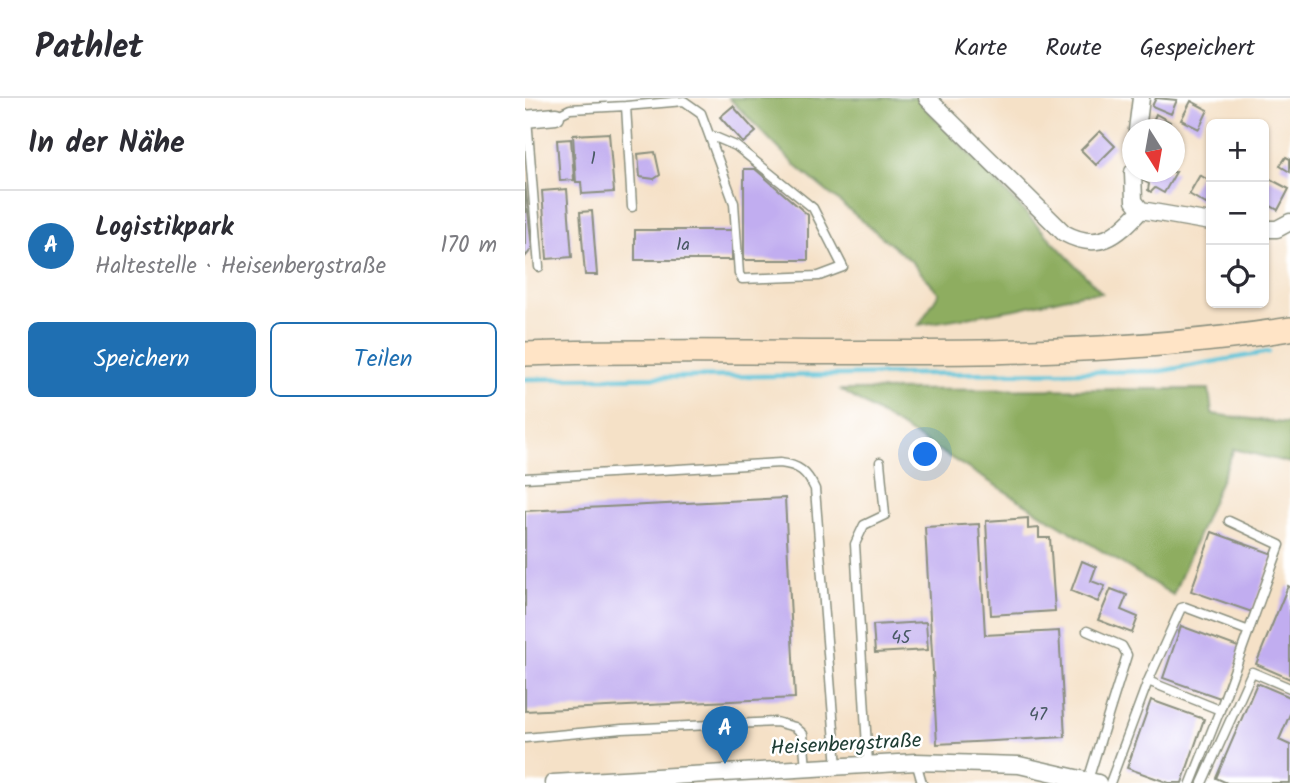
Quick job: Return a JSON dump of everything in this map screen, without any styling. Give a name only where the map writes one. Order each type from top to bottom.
[{"type":"main road","points":[[525,354],[999,353],[1191,341],[1290,329]]},
{"type":"street","points":[[927,98],[1072,238],[1080,242],[1099,242],[1121,231],[1142,210]]},
{"type":"street","points":[[1138,119],[1141,98]]},
{"type":"street","points":[[526,118],[556,116]]},
{"type":"street","points":[[1133,182],[1134,201],[1142,210],[1206,221]]},
{"type":"street","points":[[1269,229],[1277,229],[1290,222]]},
{"type":"street","name":"Heisenbergstraße","points":[[553,783],[916,762],[1019,765],[1093,781]]},
{"type":"lane","points":[[556,116],[570,109],[685,100],[701,113],[734,203],[739,274],[742,279],[820,276],[843,267],[813,208],[737,146],[710,135]]},
{"type":"lane","points":[[626,106],[632,207]]},
{"type":"lane","points":[[526,118],[539,267]]},
{"type":"lane","points":[[868,764],[855,544],[864,525],[884,515],[880,462]]},
{"type":"lane","points":[[525,478],[780,463],[793,464],[808,475],[815,489],[837,766]]},
{"type":"lane","points":[[1191,783],[1280,545],[1229,522]]},
{"type":"lane","points":[[1110,783],[1148,681],[1181,608],[1185,607],[1249,631]]},
{"type":"lane","points":[[1087,631],[1122,646],[1127,655],[1093,781]]},
{"type":"lane","points":[[1202,783],[1252,672],[1290,688]]},
{"type":"lane","points":[[1148,681],[1220,710]]},
{"type":"lane","points":[[525,738],[622,729],[776,722],[795,727],[803,734],[806,768]]},
{"type":"lane","points":[[916,762],[922,783]]},
{"type":"green space","points":[[729,98],[916,98],[1102,293],[1081,294],[1016,309],[919,325],[939,293],[911,261],[796,166]]},
{"type":"green space","points":[[1209,389],[1212,414],[1290,424],[1290,463],[1234,449],[1173,595],[841,390]]},
{"type":"building","points":[[1156,98],[1177,100],[1171,114],[1152,106]]},
{"type":"building","points":[[1191,101],[1208,110],[1199,129],[1182,119]]},
{"type":"building","points":[[733,106],[756,132],[743,143],[720,117]]},
{"type":"building","points":[[1100,131],[1115,146],[1096,165],[1081,150]]},
{"type":"building","points":[[609,133],[614,192],[582,194],[581,182],[576,182],[573,135]]},
{"type":"building","points":[[571,139],[574,180],[560,181],[557,140]]},
{"type":"building","points":[[655,152],[660,175],[654,179],[640,177],[638,154]]},
{"type":"building","points":[[1286,157],[1290,159],[1290,172],[1280,166]]},
{"type":"building","points":[[744,169],[755,169],[808,215],[808,260],[744,260]]},
{"type":"building","points":[[1200,175],[1206,179],[1206,204],[1189,194]]},
{"type":"building","points":[[1269,181],[1289,189],[1278,210],[1269,205]]},
{"type":"building","points":[[1146,182],[1170,182],[1164,193],[1155,188],[1151,192],[1148,190],[1149,184]]},
{"type":"building","points":[[525,183],[532,249],[525,257]]},
{"type":"building","points":[[567,189],[572,257],[547,259],[542,191]]},
{"type":"building","points":[[592,211],[597,275],[585,275],[580,212]]},
{"type":"building","points":[[635,230],[732,230],[732,260],[635,260]]},
{"type":"building","points":[[785,498],[795,698],[525,711],[525,511]]},
{"type":"building","points":[[1028,518],[1028,529],[1039,528],[1039,538],[1050,538],[1055,611],[991,615],[986,521]]},
{"type":"building","points":[[979,524],[985,635],[1059,631],[1065,737],[937,744],[925,527]]},
{"type":"building","points":[[1212,532],[1273,554],[1252,612],[1191,591]]},
{"type":"building","points":[[1082,561],[1096,567],[1091,581],[1105,586],[1098,602],[1071,591]]},
{"type":"building","points":[[1288,586],[1290,587],[1290,679],[1256,664]]},
{"type":"building","points":[[1111,589],[1127,595],[1121,610],[1138,617],[1132,633],[1098,620]]},
{"type":"building","points":[[926,622],[928,650],[875,653],[873,625]]},
{"type":"building","points":[[1181,626],[1241,648],[1223,699],[1163,678]]},
{"type":"building","points":[[1257,683],[1290,697],[1290,714],[1279,740],[1290,745],[1290,783],[1227,783],[1216,778]]},
{"type":"building","points":[[1151,700],[1204,719],[1182,783],[1169,783],[1127,768]]},
{"type":"waterway","points":[[525,379],[1161,371],[1269,352]]},
{"type":"place","name":"Logistikpark","points":[[725,764]]}]
